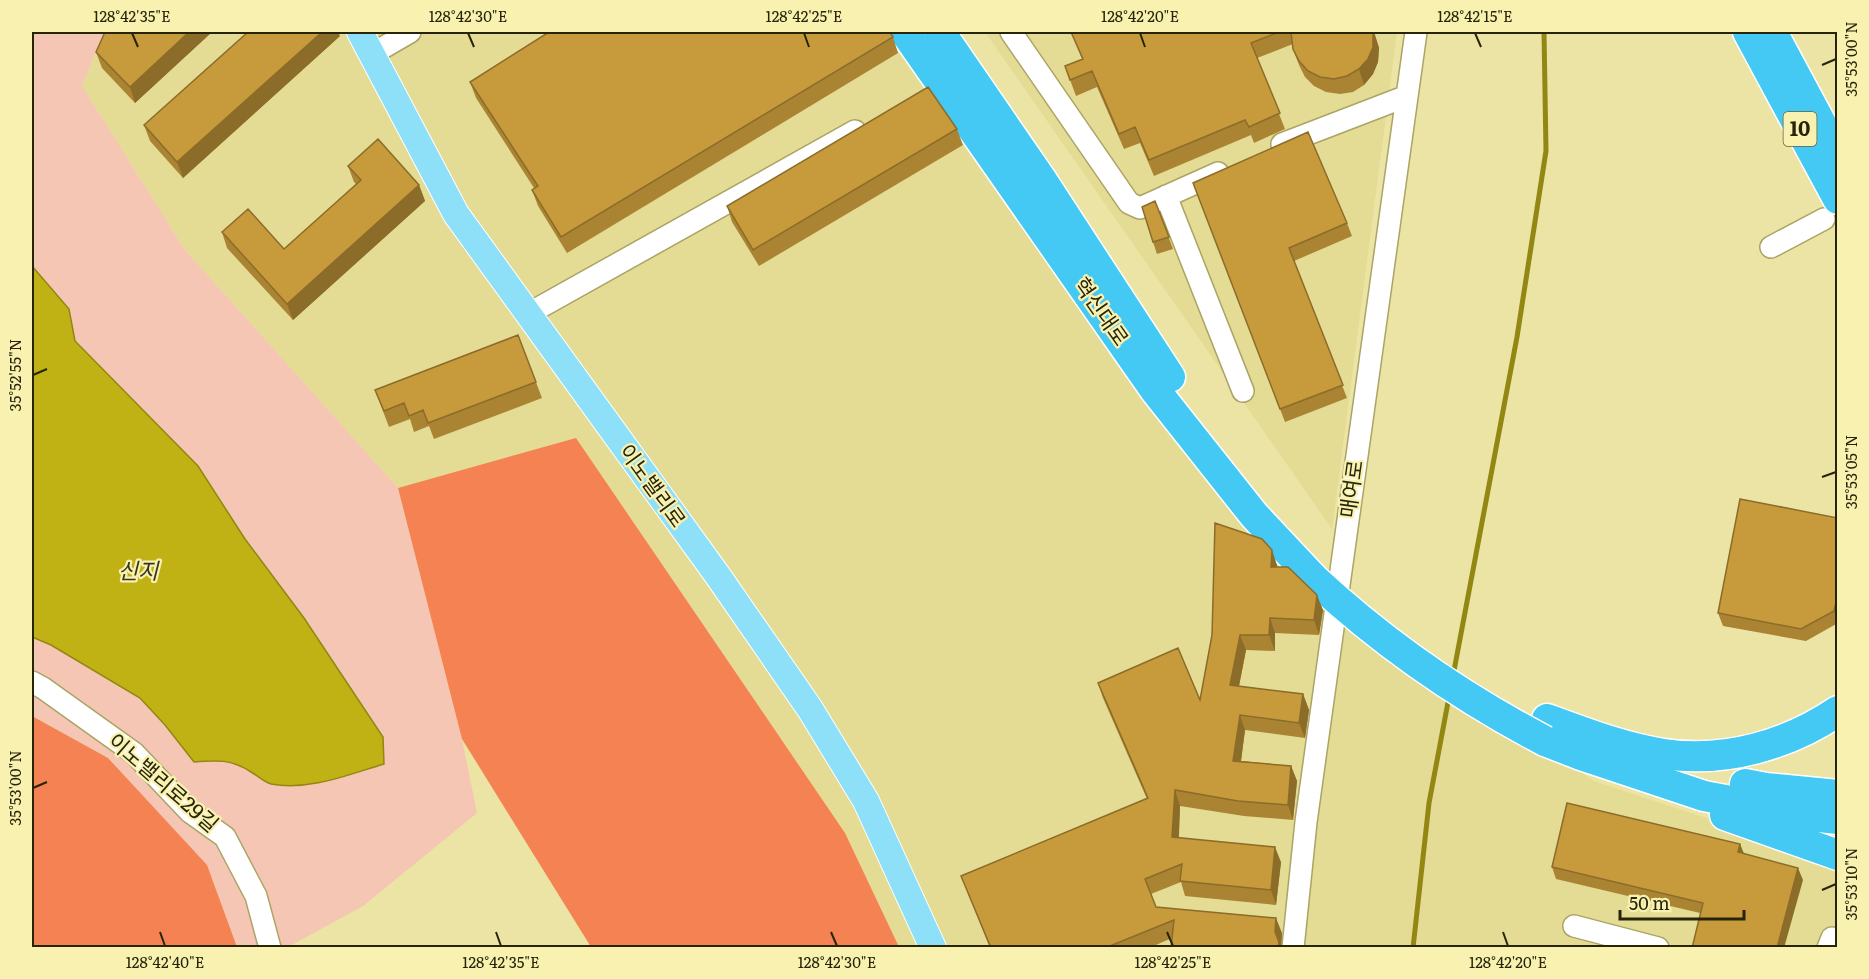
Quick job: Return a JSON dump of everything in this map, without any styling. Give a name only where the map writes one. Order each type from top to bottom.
[{"type":"highway","name":"혁신대로","points":[[905,32],[1155,390],[1254,515],[1318,572]]},
{"type":"highway","points":[[940,32],[1041,179],[1206,430],[1280,521],[1346,609],[1394,647],[1493,714],[1605,745],[1669,767],[1766,788],[1838,795]]},
{"type":"highway","name":"10","points":[[1748,32],[1786,82],[1830,163]]},
{"type":"highway","name":"10","points":[[1772,32],[1786,82]]},
{"type":"highway","points":[[1830,163],[1833,209]]},
{"type":"highway","points":[[1546,730],[1666,755],[1723,754],[1754,750],[1790,738],[1838,711]]},
{"type":"highway","points":[[1546,730],[1581,756],[1642,785],[1838,855]]},
{"type":"highway","points":[[1581,756],[1704,796],[1838,819]]},
{"type":"main road","name":"이노밸리로","points":[[366,43],[456,214],[718,576],[810,709],[866,801],[933,948]]},
{"type":"street","points":[[366,43],[410,32]]},
{"type":"street","points":[[1011,32],[1129,203],[1140,208],[1240,163]]},
{"type":"street","name":"매여로","points":[[1293,948],[1306,822],[1416,32]]},
{"type":"street","points":[[1261,153],[1407,96]]},
{"type":"street","points":[[528,314],[875,120]]},
{"type":"street","points":[[1166,196],[1243,390]]},
{"type":"street","points":[[1771,247],[1833,209]]},
{"type":"street","name":"이노밸리로29길","points":[[32,682],[134,753],[190,812],[225,837],[256,896],[270,948]]},
{"type":"street","points":[[1574,926],[1658,948]]},
{"type":"shaded area","points":[[32,32],[104,32],[82,86],[185,250],[398,488],[462,739],[477,813],[363,906],[288,947],[237,947],[212,878],[108,758],[32,716]]},
{"type":"shaded area","points":[[104,32],[894,32],[1353,628],[1594,781],[1837,861],[1837,947],[899,947],[845,833],[577,439],[398,488],[185,250],[82,86]]},
{"type":"shaded area","points":[[985,32],[1397,32],[1332,529]]},
{"type":"shaded area","points":[[576,438],[845,833],[899,947],[591,947],[462,739],[398,488]]},
{"type":"shaded area","points":[[32,716],[108,758],[207,865],[237,947],[32,947]]},
{"type":"water","name":"신지","points":[[32,266],[69,309],[75,341],[198,466],[245,539],[304,618],[383,737],[384,764],[328,781],[285,786],[268,783],[244,768],[230,763],[194,762],[140,698],[51,645],[32,637]]},
{"type":"building","points":[[105,32],[189,32],[130,87],[96,52]]},
{"type":"building","points":[[248,32],[322,32],[177,162],[144,125]]},
{"type":"building","points":[[549,32],[890,32],[893,37],[561,237],[532,190],[538,186],[470,82]]},
{"type":"building","points":[[1071,32],[1279,32],[1251,43],[1280,113],[1249,127],[1245,120],[1149,160],[1135,127],[1119,134],[1092,71],[1070,80],[1065,66],[1083,59]]},
{"type":"building","points":[[1291,32],[1373,32],[1373,47],[1368,59],[1359,69],[1347,76],[1334,79],[1320,77],[1308,71],[1299,61],[1293,49]]},
{"type":"building","points":[[928,87],[957,129],[753,250],[727,206]]},
{"type":"building","points":[[1308,132],[1347,223],[1289,248],[1343,385],[1280,409],[1193,183]]},
{"type":"building","points":[[378,139],[419,185],[287,304],[222,232],[248,209],[284,249],[361,180],[348,166]]},
{"type":"building","points":[[1155,201],[1169,237],[1153,242],[1142,207]]},
{"type":"building","points":[[518,335],[536,382],[428,423],[423,410],[409,416],[404,403],[384,411],[375,390]]},
{"type":"building","points":[[1740,499],[1838,518],[1838,593],[1834,611],[1801,629],[1718,613]]},
{"type":"building","points":[[1215,523],[1262,539],[1272,550],[1271,567],[1288,567],[1317,595],[1314,620],[1270,618],[1269,635],[1240,635],[1230,685],[1303,694],[1299,723],[1240,715],[1233,761],[1291,766],[1288,805],[1238,801],[1175,790],[1172,837],[1275,847],[1271,890],[1180,881],[1182,864],[1145,879],[1156,907],[1276,918],[1275,932],[1279,942],[1278,948],[1171,948],[1174,920],[1105,948],[991,948],[961,876],[1148,798],[1098,683],[1178,648],[1200,700],[1212,635]]},
{"type":"building","points":[[1567,803],[1740,844],[1738,852],[1798,868],[1777,948],[1692,948],[1703,903],[1552,867]]},
{"type":"waterway","points":[[1453,676],[1517,337],[1546,151],[1544,32]]},
{"type":"waterway","points":[[1413,948],[1429,803],[1449,697]]}]
